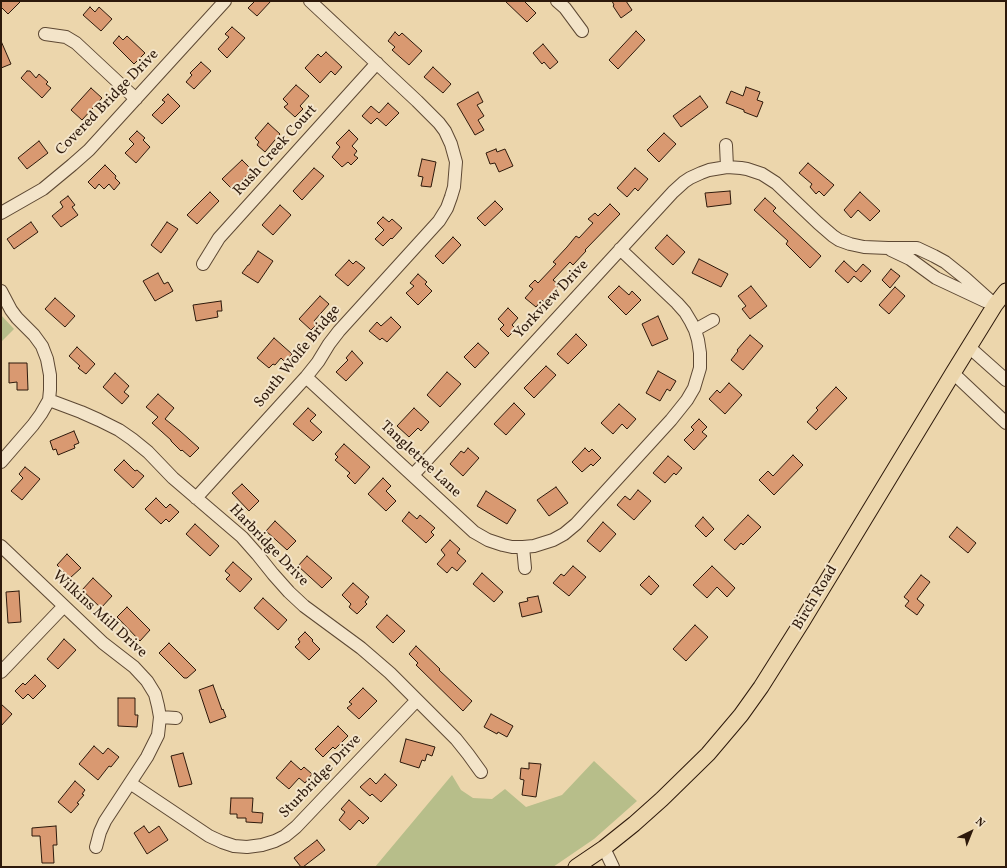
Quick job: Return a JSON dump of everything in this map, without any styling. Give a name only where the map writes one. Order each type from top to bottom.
[{"type":"main road","name":"Birch Road","points":[[576,867],[604,848],[662,799],[703,759],[741,715],[761,687],[802,622],[952,373],[1000,298]]},
{"type":"street","name":"Covered Bridge Drive","points":[[1,213],[43,188],[89,150],[225,1]]},
{"type":"street","name":"South Wolfe Bridge","points":[[196,498],[306,377],[339,331],[439,221],[452,197],[456,162],[445,131],[439,123],[312,1]]},
{"type":"street","points":[[557,1],[565,8],[582,31]]},
{"type":"street","points":[[45,34],[66,37],[76,43],[136,99]]},
{"type":"street","name":"Rush Creek Court","points":[[203,264],[219,238],[377,63]]},
{"type":"street","points":[[726,145],[727,167]]},
{"type":"street","name":"Yorkview Drive","points":[[413,475],[673,192],[684,182],[701,173],[727,167],[747,169],[762,174],[776,183],[818,223],[839,240],[864,247],[917,248],[945,262],[965,278],[1000,298]]},
{"type":"street","points":[[888,248],[910,259],[936,278],[1000,298]]},
{"type":"street","name":"Tangletree Lane","points":[[306,377],[478,534],[488,540],[503,545],[523,547],[534,546],[553,540],[564,534],[576,524],[670,420],[687,400],[694,388],[700,368],[700,353],[695,330],[685,312],[620,249]]},
{"type":"street","points":[[936,278],[945,262]]},
{"type":"street","points":[[1,292],[11,310],[34,334],[42,346],[47,359],[50,375],[49,400],[33,425],[1,462]]},
{"type":"street","points":[[695,330],[713,320]]},
{"type":"street","points":[[969,347],[1006,380]]},
{"type":"street","points":[[952,373],[1006,423]]},
{"type":"street","name":"Harbridge Drive","points":[[49,400],[99,420],[119,430],[148,452],[173,478],[242,538],[289,592],[304,606],[361,648],[390,673],[456,739],[482,772]]},
{"type":"street","name":"Wilkins Mill Drive","points":[[1,546],[103,643],[134,666],[147,681],[155,694],[160,717],[158,735],[147,757],[105,821],[96,847]]},
{"type":"street","points":[[523,547],[525,568]]},
{"type":"street","points":[[1,672],[64,606]]},
{"type":"street","name":"Sturbridge Drive","points":[[130,783],[209,836],[234,846],[248,847],[262,845],[285,836],[296,826],[417,700]]},
{"type":"street","points":[[160,717],[176,718]]},
{"type":"street","points":[[604,848],[613,867]]},
{"type":"green space","points":[[1,315],[14,329],[1,342]]},
{"type":"green space","points":[[594,761],[637,801],[594,839],[553,867],[375,867],[452,775],[461,790],[473,798],[492,799],[505,789],[526,807],[562,795]]},
{"type":"building","points":[[1,1],[21,1],[8,14],[1,7]]},
{"type":"building","points":[[255,1],[271,1],[257,16],[248,8]]},
{"type":"building","points":[[505,1],[524,1],[536,13],[527,22]]},
{"type":"building","points":[[612,1],[626,1],[632,10],[621,18],[613,6]]},
{"type":"building","points":[[90,7],[95,12],[99,7],[112,19],[101,31],[83,15]]},
{"type":"building","points":[[232,27],[245,38],[227,58],[218,49],[229,37],[225,34]]},
{"type":"building","points":[[636,31],[645,40],[618,69],[609,60]]},
{"type":"building","points":[[395,32],[399,36],[402,33],[422,51],[409,65],[392,50],[395,47],[388,41]]},
{"type":"building","points":[[119,36],[123,40],[127,36],[145,53],[134,64],[113,43]]},
{"type":"building","points":[[1,41],[11,64],[1,68]]},
{"type":"building","points":[[543,44],[558,62],[550,69],[544,62],[542,64],[533,53]]},
{"type":"building","points":[[326,52],[342,67],[335,75],[331,71],[320,83],[305,68],[318,54],[321,57]]},
{"type":"building","points":[[201,62],[211,71],[194,89],[186,82],[192,75],[190,73]]},
{"type":"building","points":[[433,67],[451,84],[443,93],[424,77]]},
{"type":"building","points":[[27,71],[30,71],[36,78],[39,74],[48,82],[46,84],[51,88],[42,98],[21,78]]},
{"type":"building","points":[[296,85],[309,96],[300,106],[303,109],[295,117],[284,107],[288,104],[283,99]]},
{"type":"building","points":[[746,87],[760,92],[757,100],[763,102],[757,117],[726,103],[731,91],[743,96]]},
{"type":"building","points":[[91,88],[102,98],[82,120],[71,110]]},
{"type":"building","points":[[478,92],[483,102],[477,105],[484,116],[478,120],[484,130],[475,135],[457,104]]},
{"type":"building","points":[[168,94],[180,106],[162,124],[152,115],[165,102],[162,100]]},
{"type":"building","points":[[700,96],[708,107],[681,127],[673,116]]},
{"type":"building","points":[[388,103],[399,113],[386,126],[377,118],[371,124],[362,116],[371,106],[379,113]]},
{"type":"building","points":[[268,123],[280,134],[265,152],[257,145],[259,142],[255,138]]},
{"type":"building","points":[[349,130],[358,139],[352,146],[357,151],[354,155],[358,158],[351,165],[348,162],[342,167],[332,157],[340,147],[336,143]]},
{"type":"building","points":[[137,131],[145,138],[143,140],[150,147],[136,163],[125,153],[134,144],[129,139]]},
{"type":"building","points":[[664,133],[676,144],[659,162],[647,150]]},
{"type":"building","points":[[39,141],[48,153],[27,169],[18,158]]},
{"type":"building","points":[[496,149],[497,152],[505,149],[513,166],[499,172],[495,163],[490,164],[486,153]]},
{"type":"building","points":[[422,159],[436,162],[431,187],[421,186],[423,177],[418,176]]},
{"type":"building","points":[[242,160],[252,170],[233,190],[222,179]]},
{"type":"building","points":[[808,163],[834,185],[824,196],[819,191],[816,194],[810,187],[812,184],[799,173]]},
{"type":"building","points":[[105,165],[116,176],[115,178],[120,183],[114,190],[109,184],[104,189],[99,184],[95,189],[88,182]]},
{"type":"building","points":[[314,168],[324,176],[302,200],[293,191]]},
{"type":"building","points":[[635,168],[648,179],[638,191],[635,188],[627,197],[617,188]]},
{"type":"building","points":[[730,191],[731,204],[707,207],[705,193]]},
{"type":"building","points":[[210,192],[219,201],[197,224],[187,215]]},
{"type":"building","points":[[860,192],[880,211],[870,221],[858,210],[851,218],[844,210]]},
{"type":"building","points":[[68,196],[75,205],[72,207],[78,215],[61,227],[52,216],[63,207],[60,202]]},
{"type":"building","points":[[765,198],[776,208],[773,211],[821,256],[810,268],[786,244],[788,241],[754,210]]},
{"type":"building","points":[[495,201],[503,209],[485,226],[477,218]]},
{"type":"building","points":[[610,204],[620,214],[585,250],[586,251],[573,265],[570,262],[553,280],[559,285],[544,302],[542,300],[536,307],[525,298],[533,289],[529,286],[535,280],[538,283],[556,264],[553,262],[576,236],[579,238],[593,223],[588,219],[595,213],[598,216]]},
{"type":"building","points":[[280,205],[291,215],[273,235],[262,225]]},
{"type":"building","points":[[383,217],[389,222],[392,219],[402,228],[383,246],[375,239],[384,230],[377,223]]},
{"type":"building","points":[[31,222],[38,232],[14,249],[7,239]]},
{"type":"building","points":[[167,222],[178,229],[161,253],[151,245]]},
{"type":"building","points":[[667,235],[685,252],[673,265],[655,248]]},
{"type":"building","points":[[453,237],[461,245],[443,264],[435,256]]},
{"type":"building","points":[[258,251],[273,261],[258,283],[242,273]]},
{"type":"building","points":[[699,259],[728,274],[721,287],[692,273]]},
{"type":"building","points":[[349,260],[353,264],[356,261],[365,268],[348,286],[335,275]]},
{"type":"building","points":[[844,261],[856,272],[863,264],[871,271],[861,282],[854,276],[848,283],[835,271]]},
{"type":"building","points":[[891,269],[900,276],[890,288],[882,280]]},
{"type":"building","points":[[158,273],[164,284],[168,282],[173,291],[155,301],[143,281]]},
{"type":"building","points":[[418,274],[427,282],[425,284],[432,291],[418,305],[406,293],[414,286],[410,283]]},
{"type":"building","points":[[619,286],[629,295],[632,291],[641,300],[626,315],[608,297]]},
{"type":"building","points":[[751,286],[767,306],[750,319],[742,309],[746,306],[738,296]]},
{"type":"building","points":[[895,287],[905,296],[889,314],[879,305]]},
{"type":"building","points":[[320,296],[329,304],[314,321],[317,324],[311,330],[299,319]]},
{"type":"building","points":[[55,298],[75,316],[65,327],[45,309]]},
{"type":"building","points":[[221,301],[222,311],[217,311],[218,317],[196,321],[193,305]]},
{"type":"building","points":[[508,308],[518,318],[512,325],[516,329],[508,337],[500,329],[504,325],[498,319]]},
{"type":"building","points":[[658,316],[668,339],[652,346],[642,324]]},
{"type":"building","points":[[391,317],[401,327],[387,342],[382,338],[380,340],[369,331],[377,322],[381,326]]},
{"type":"building","points":[[576,334],[587,345],[568,364],[557,354]]},
{"type":"building","points":[[750,335],[763,346],[743,370],[731,360],[738,351],[737,350]]},
{"type":"building","points":[[274,338],[292,354],[285,362],[281,358],[275,365],[273,364],[269,368],[257,358]]},
{"type":"building","points":[[478,343],[489,353],[475,368],[464,357]]},
{"type":"building","points":[[77,347],[95,364],[86,374],[78,368],[80,366],[69,356]]},
{"type":"building","points":[[352,351],[363,363],[346,381],[336,372],[348,360],[346,358]]},
{"type":"building","points":[[9,363],[27,363],[28,390],[17,390],[17,382],[9,383]]},
{"type":"building","points":[[546,366],[556,375],[534,398],[524,388]]},
{"type":"building","points":[[658,371],[676,381],[670,391],[667,389],[660,401],[646,393]]},
{"type":"building","points":[[447,372],[461,384],[440,407],[427,395]]},
{"type":"building","points":[[115,373],[129,386],[124,392],[129,396],[122,404],[103,387]]},
{"type":"building","points":[[729,383],[742,395],[725,414],[709,399],[717,390],[720,393]]},
{"type":"building","points":[[836,387],[847,398],[816,430],[807,422],[818,410],[816,408]]},
{"type":"building","points":[[158,394],[174,408],[165,419],[199,448],[190,457],[182,450],[181,451],[152,423],[158,417],[146,407]]},
{"type":"building","points":[[514,403],[525,414],[506,435],[494,424]]},
{"type":"building","points":[[619,404],[636,419],[627,429],[622,424],[613,434],[601,423]]},
{"type":"building","points":[[308,408],[316,415],[310,421],[322,432],[313,441],[293,424]]},
{"type":"building","points":[[414,408],[429,422],[421,431],[418,428],[409,437],[397,426]]},
{"type":"building","points":[[699,419],[707,427],[702,432],[707,436],[694,450],[684,440],[694,430],[691,427]]},
{"type":"building","points":[[74,431],[79,443],[74,445],[75,448],[58,455],[56,449],[53,450],[50,441]]},
{"type":"building","points":[[344,444],[370,467],[355,484],[347,476],[350,473],[335,460],[338,457],[335,454]]},
{"type":"building","points":[[468,448],[479,458],[463,476],[450,464],[461,451],[464,453]]},
{"type":"building","points":[[585,448],[589,452],[592,449],[601,458],[593,466],[591,464],[582,472],[572,462]]},
{"type":"building","points":[[793,455],[803,465],[774,495],[759,480],[768,471],[773,476]]},
{"type":"building","points":[[668,456],[682,468],[676,475],[674,473],[665,483],[653,473]]},
{"type":"building","points":[[124,460],[135,471],[137,470],[144,476],[133,488],[114,470]]},
{"type":"building","points":[[25,467],[40,479],[22,500],[11,491],[23,478],[19,474]]},
{"type":"building","points":[[383,478],[391,486],[386,491],[396,501],[386,511],[368,494]]},
{"type":"building","points":[[242,484],[259,501],[249,511],[232,493]]},
{"type":"building","points":[[556,487],[568,503],[549,516],[537,500]]},
{"type":"building","points":[[638,490],[651,501],[634,520],[617,505],[625,496],[630,500]]},
{"type":"building","points":[[486,491],[516,510],[507,524],[477,506]]},
{"type":"building","points":[[156,498],[166,508],[170,504],[179,512],[169,522],[166,519],[161,524],[145,509]]},
{"type":"building","points":[[409,512],[417,519],[420,515],[435,528],[431,532],[434,535],[426,543],[402,521]]},
{"type":"building","points":[[748,515],[761,527],[743,545],[741,543],[735,550],[724,540]]},
{"type":"building","points":[[703,517],[714,529],[706,537],[695,526]]},
{"type":"building","points":[[275,521],[296,541],[287,550],[266,531]]},
{"type":"building","points":[[603,522],[616,534],[600,552],[587,541]]},
{"type":"building","points":[[195,524],[219,546],[210,556],[186,534]]},
{"type":"building","points":[[957,527],[976,543],[968,553],[949,537]]},
{"type":"building","points":[[450,540],[460,549],[457,553],[466,561],[457,571],[452,567],[447,573],[437,564],[445,555],[441,550]]},
{"type":"building","points":[[67,554],[81,568],[70,578],[57,565]]},
{"type":"building","points":[[307,556],[332,578],[322,588],[298,566]]},
{"type":"building","points":[[233,562],[252,579],[240,592],[226,579],[230,575],[225,571]]},
{"type":"building","points":[[573,566],[586,577],[569,596],[553,583],[561,574],[564,576]]},
{"type":"building","points":[[712,566],[735,588],[727,597],[717,587],[707,598],[693,585]]},
{"type":"building","points":[[482,573],[503,592],[494,602],[473,584]]},
{"type":"building","points":[[921,575],[930,582],[917,599],[924,605],[917,615],[905,606],[909,601],[904,597]]},
{"type":"building","points":[[649,576],[659,586],[651,595],[640,585]]},
{"type":"building","points":[[93,578],[112,596],[101,608],[82,590]]},
{"type":"building","points":[[353,583],[369,597],[365,602],[367,604],[357,614],[349,607],[351,604],[342,595]]},
{"type":"building","points":[[19,591],[21,622],[8,623],[6,592]]},
{"type":"building","points":[[538,596],[542,612],[522,617],[519,603],[528,601],[527,598]]},
{"type":"building","points":[[263,598],[287,620],[278,630],[254,608]]},
{"type":"building","points":[[127,607],[150,630],[140,641],[117,617]]},
{"type":"building","points":[[387,615],[405,631],[393,643],[376,627]]},
{"type":"building","points":[[695,625],[708,637],[686,661],[673,649]]},
{"type":"building","points":[[305,632],[320,649],[309,660],[295,647],[300,642],[298,639]]},
{"type":"building","points":[[64,639],[76,650],[58,669],[47,659]]},
{"type":"building","points":[[169,643],[196,670],[187,678],[184,678],[159,653]]},
{"type":"building","points":[[416,646],[472,701],[463,711],[416,665],[418,663],[409,654]]},
{"type":"building","points":[[35,675],[46,686],[33,699],[28,694],[23,699],[15,691],[23,683],[25,685]]},
{"type":"building","points":[[213,685],[226,717],[210,723],[199,690]]},
{"type":"building","points":[[363,688],[377,701],[359,719],[347,708],[352,704],[349,702]]},
{"type":"building","points":[[118,698],[135,698],[135,715],[138,715],[137,727],[118,726]]},
{"type":"building","points":[[1,704],[12,714],[1,726]]},
{"type":"building","points":[[491,714],[513,726],[507,737],[498,732],[497,734],[484,727]]},
{"type":"building","points":[[338,726],[348,736],[335,749],[333,747],[323,757],[315,749]]},
{"type":"building","points":[[406,739],[435,747],[432,756],[427,754],[425,761],[422,760],[419,768],[400,762]]},
{"type":"building","points":[[94,746],[103,754],[108,748],[119,757],[111,767],[109,766],[98,780],[79,764]]},
{"type":"building","points":[[183,753],[192,784],[179,787],[171,756]]},
{"type":"building","points":[[291,761],[301,770],[304,767],[312,774],[305,783],[299,778],[289,789],[276,778]]},
{"type":"building","points":[[529,763],[541,764],[536,797],[522,795],[524,780],[520,779],[521,768],[529,769]]},
{"type":"building","points":[[385,774],[397,785],[381,802],[372,794],[370,796],[360,787],[370,778],[376,784]]},
{"type":"building","points":[[75,781],[85,790],[82,794],[84,795],[77,803],[79,804],[71,813],[58,802]]},
{"type":"building","points":[[231,798],[253,798],[252,812],[263,813],[262,823],[246,822],[246,818],[237,818],[237,814],[230,814]]},
{"type":"building","points":[[349,800],[369,818],[363,824],[359,820],[350,830],[339,820],[345,812],[341,809]]},
{"type":"building","points":[[56,826],[57,845],[53,845],[54,863],[42,863],[40,836],[32,836],[32,828]]},
{"type":"building","points":[[144,826],[149,833],[159,826],[168,840],[147,854],[134,833]]},
{"type":"building","points":[[317,840],[325,850],[301,867],[294,858]]}]
